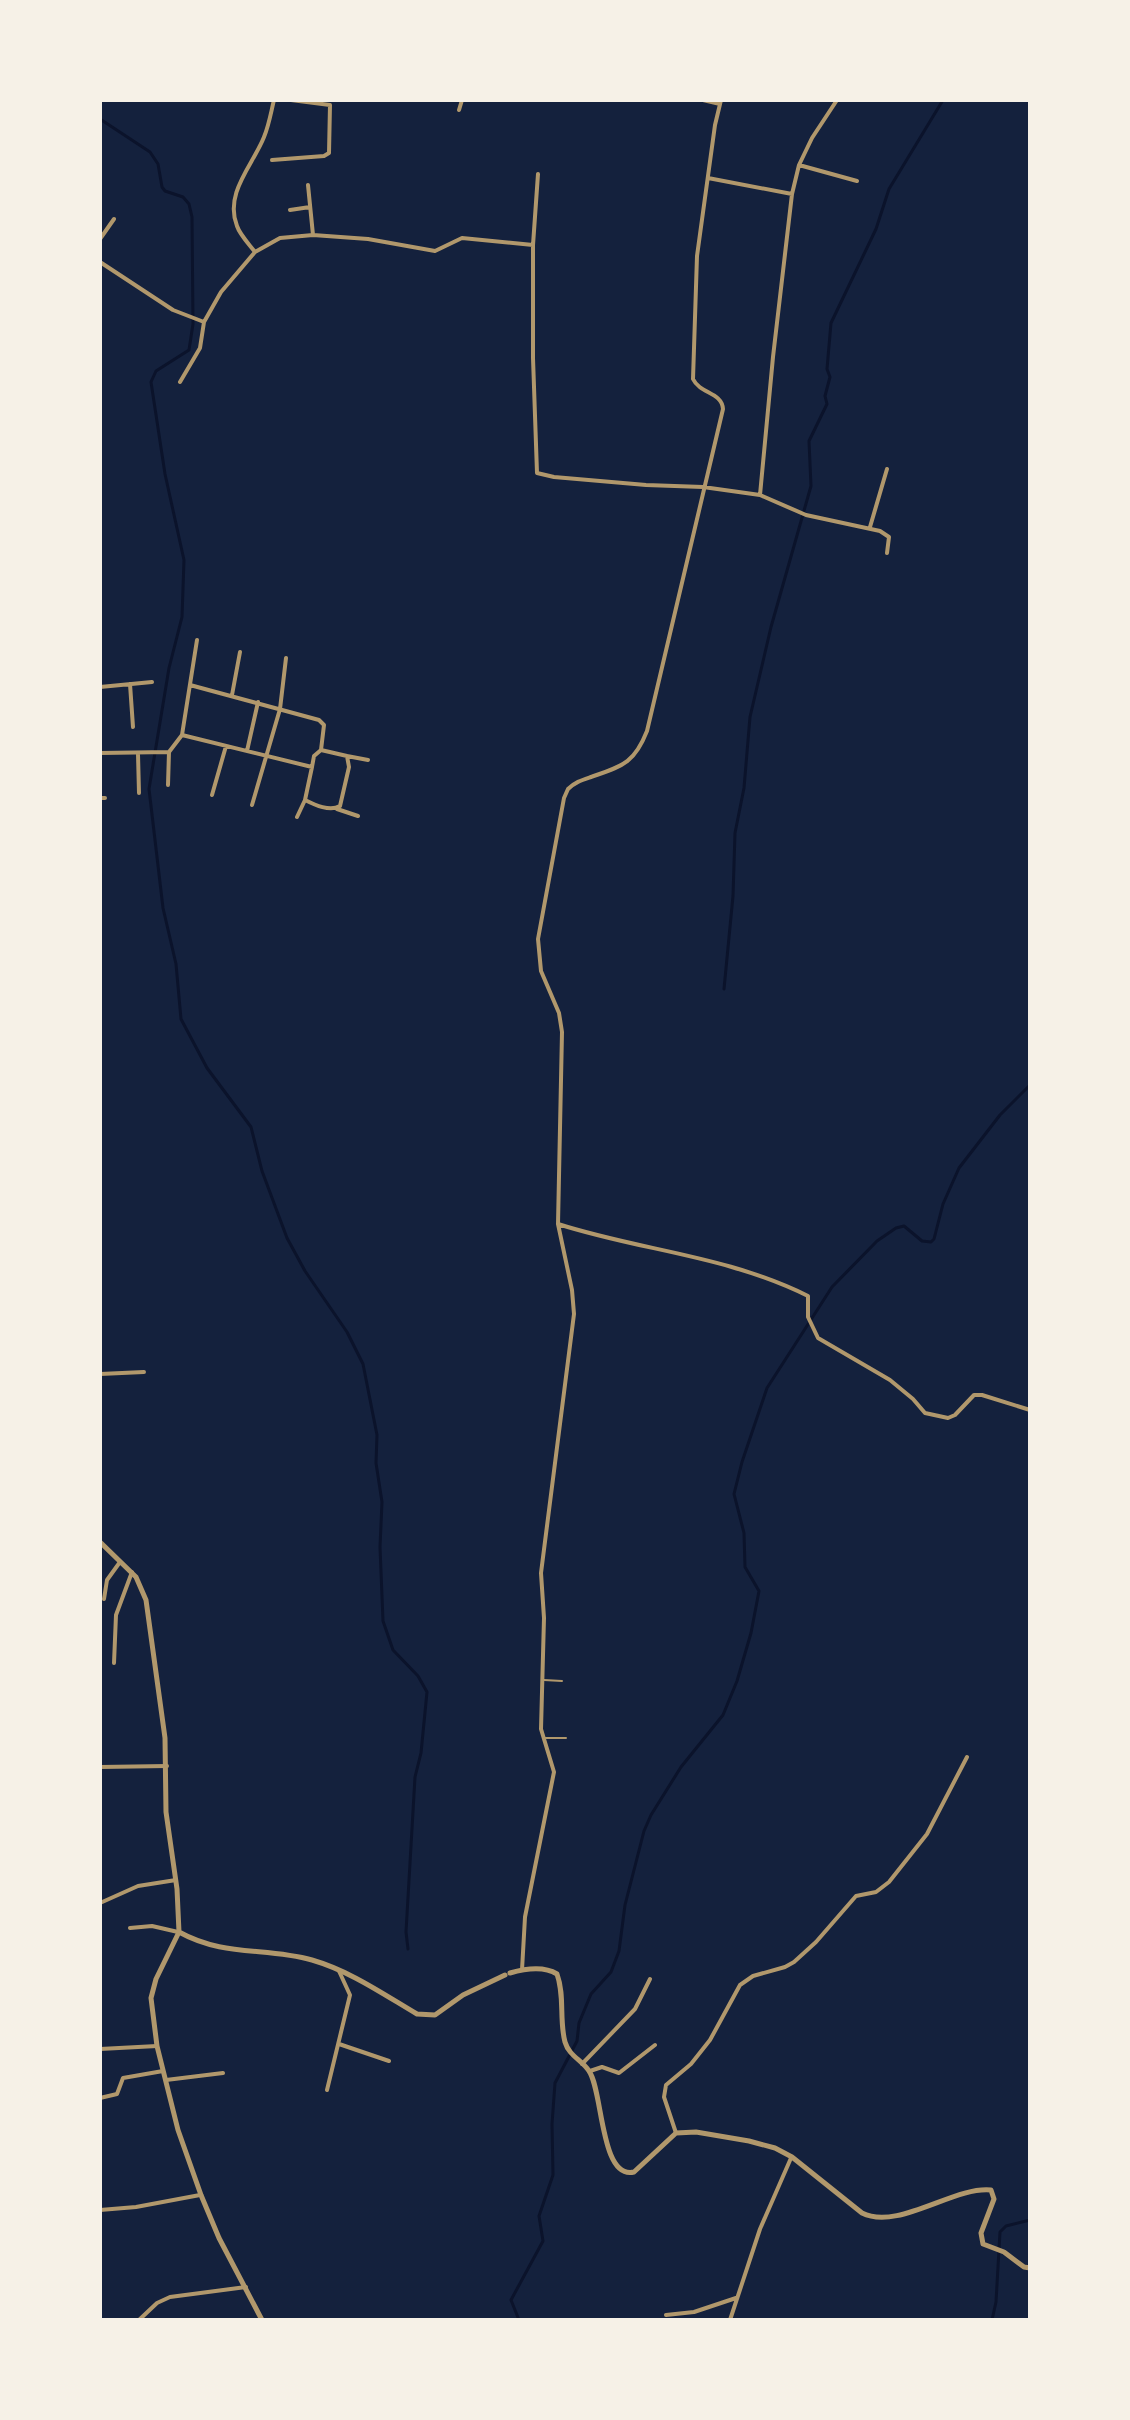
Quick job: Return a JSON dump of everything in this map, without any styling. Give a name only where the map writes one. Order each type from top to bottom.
[{"type":"street","points":[[255,252],[237,228],[234,214],[236,194],[240,179],[263,140],[274,100]]},
{"type":"street","points":[[272,160],[329,153],[330,105],[291,100]]},
{"type":"street","points":[[459,110],[462,100]]},
{"type":"street","points":[[522,1970],[525,1917],[554,1772],[541,1729],[544,1618],[541,1573],[574,1314],[558,1224],[562,1032],[559,1013],[541,971],[538,927],[568,789],[574,782],[632,760],[642,744],[723,409],[718,396],[702,391],[693,379],[697,256],[721,102],[703,100]]},
{"type":"street","points":[[760,495],[792,194],[799,165],[812,138],[837,100]]},
{"type":"street","points":[[799,165],[857,181]]},
{"type":"street","points":[[538,174],[533,245],[537,473],[760,495],[806,515],[870,527],[889,537],[887,553]]},
{"type":"street","points":[[708,178],[792,194]]},
{"type":"street","points":[[308,185],[313,235]]},
{"type":"street","points":[[290,210],[310,207]]},
{"type":"street","points":[[100,239],[114,219]]},
{"type":"street","points":[[180,382],[200,348],[204,322],[221,292],[255,252],[280,238],[313,235],[368,239],[435,251],[462,238],[533,245]]},
{"type":"street","points":[[100,262],[173,310],[204,322]]},
{"type":"street","points":[[870,527],[887,469]]},
{"type":"street","points":[[168,785],[169,752],[182,735],[197,640]]},
{"type":"street","points":[[232,695],[240,652]]},
{"type":"street","points":[[252,805],[269,756],[280,709],[286,658]]},
{"type":"street","points":[[100,687],[152,682]]},
{"type":"street","points":[[130,684],[133,727]]},
{"type":"street","points":[[190,685],[258,701],[322,721],[321,750],[314,756],[305,800],[297,817]]},
{"type":"street","points":[[247,751],[258,701]]},
{"type":"street","points":[[182,735],[312,767]]},
{"type":"street","points":[[212,795],[226,746]]},
{"type":"street","points":[[321,750],[368,760]]},
{"type":"street","points":[[100,753],[169,752]]},
{"type":"street","points":[[138,754],[139,793]]},
{"type":"street","points":[[337,809],[349,767],[347,756]]},
{"type":"street","points":[[305,800],[358,816]]},
{"type":"street","points":[[558,1224],[700,1257],[770,1279],[808,1296],[808,1317],[818,1338],[890,1380],[925,1413],[948,1418],[974,1395],[1030,1410]]},
{"type":"street","points":[[100,1374],[144,1372]]},
{"type":"street","points":[[100,1542],[132,1572],[146,1600],[167,1766],[166,1812],[176,1880],[179,1932],[156,1979],[151,1998],[157,2046],[178,2130],[201,2195],[219,2238],[262,2320]]},
{"type":"street","points":[[104,1599],[107,1580],[120,1562]]},
{"type":"street","points":[[114,1663],[116,1615],[132,1572]]},
{"type":"street","points":[[676,2133],[664,2097],[666,2085],[691,2064],[710,2040],[740,1985],[753,1976],[794,1962],[856,1896],[876,1892],[889,1882],[927,1834],[967,1757]]},
{"type":"street","points":[[100,1767],[167,1766]]},
{"type":"street","points":[[100,1903],[138,1886],[176,1880]]},
{"type":"street","points":[[130,1928],[152,1926],[179,1932],[224,1949],[309,1959],[338,1969],[417,2014],[426,2016],[441,2012],[463,1995],[507,1974],[522,1970],[553,1971],[557,1974],[568,2051],[590,2071],[608,2144],[623,2173],[634,2172],[676,2133],[696,2132],[764,2144],[792,2157],[862,2213],[875,2218],[923,2208],[984,2189],[991,2190],[994,2199],[981,2233],[983,2244],[1004,2252],[1030,2268]]},
{"type":"street","points":[[327,2090],[350,1995],[338,1969]]},
{"type":"street","points":[[582,2064],[635,2009],[650,1979]]},
{"type":"street","points":[[339,2044],[389,2061]]},
{"type":"street","points":[[590,2071],[606,2067],[619,2073],[655,2045]]},
{"type":"street","points":[[100,2049],[157,2046]]},
{"type":"street","points":[[100,2098],[117,2094],[123,2078],[163,2071]]},
{"type":"street","points":[[165,2081],[223,2073]]},
{"type":"street","points":[[730,2320],[760,2229],[792,2157]]},
{"type":"street","points":[[100,2210],[201,2195]]},
{"type":"street","points":[[139,2320],[163,2299],[246,2287]]},
{"type":"street","points":[[666,2315],[694,2312],[736,2298]]},
{"type":"lane","points":[[542,1680],[562,1681]]},
{"type":"lane","points":[[543,1738],[566,1738]]},
{"type":"waterway","points":[[724,989],[733,896],[735,833],[744,788],[750,717],[771,627],[811,486],[809,441],[827,404],[831,323],[876,229],[889,189],[943,100]]},
{"type":"waterway","points":[[100,119],[150,152],[158,164],[162,187],[183,197],[189,204],[192,217],[193,324],[189,350],[156,371],[151,382],[165,474],[184,560],[182,617],[169,668],[149,789],[163,908],[176,964],[181,1019],[207,1068],[251,1127],[262,1171],[287,1238],[305,1271],[347,1332],[363,1364],[377,1435],[376,1463],[382,1502],[383,1621],[393,1650],[418,1676],[427,1692],[421,1753],[415,1777],[406,1932],[408,1949]]},
{"type":"waterway","points":[[519,2320],[511,2300],[543,2241],[539,2216],[553,2175],[555,2083],[577,2041],[579,2023],[591,1994],[611,1972],[619,1951],[625,1905],[644,1831],[681,1767],[723,1715],[751,1633],[759,1591],[745,1567],[744,1533],[734,1494],[767,1388],[832,1287],[877,1241],[904,1226],[922,1241],[931,1242],[934,1239],[943,1204],[959,1168],[1000,1115],[1030,1085]]},
{"type":"waterway","points":[[992,2320],[1000,2232],[1006,2226],[1030,2220]]}]
